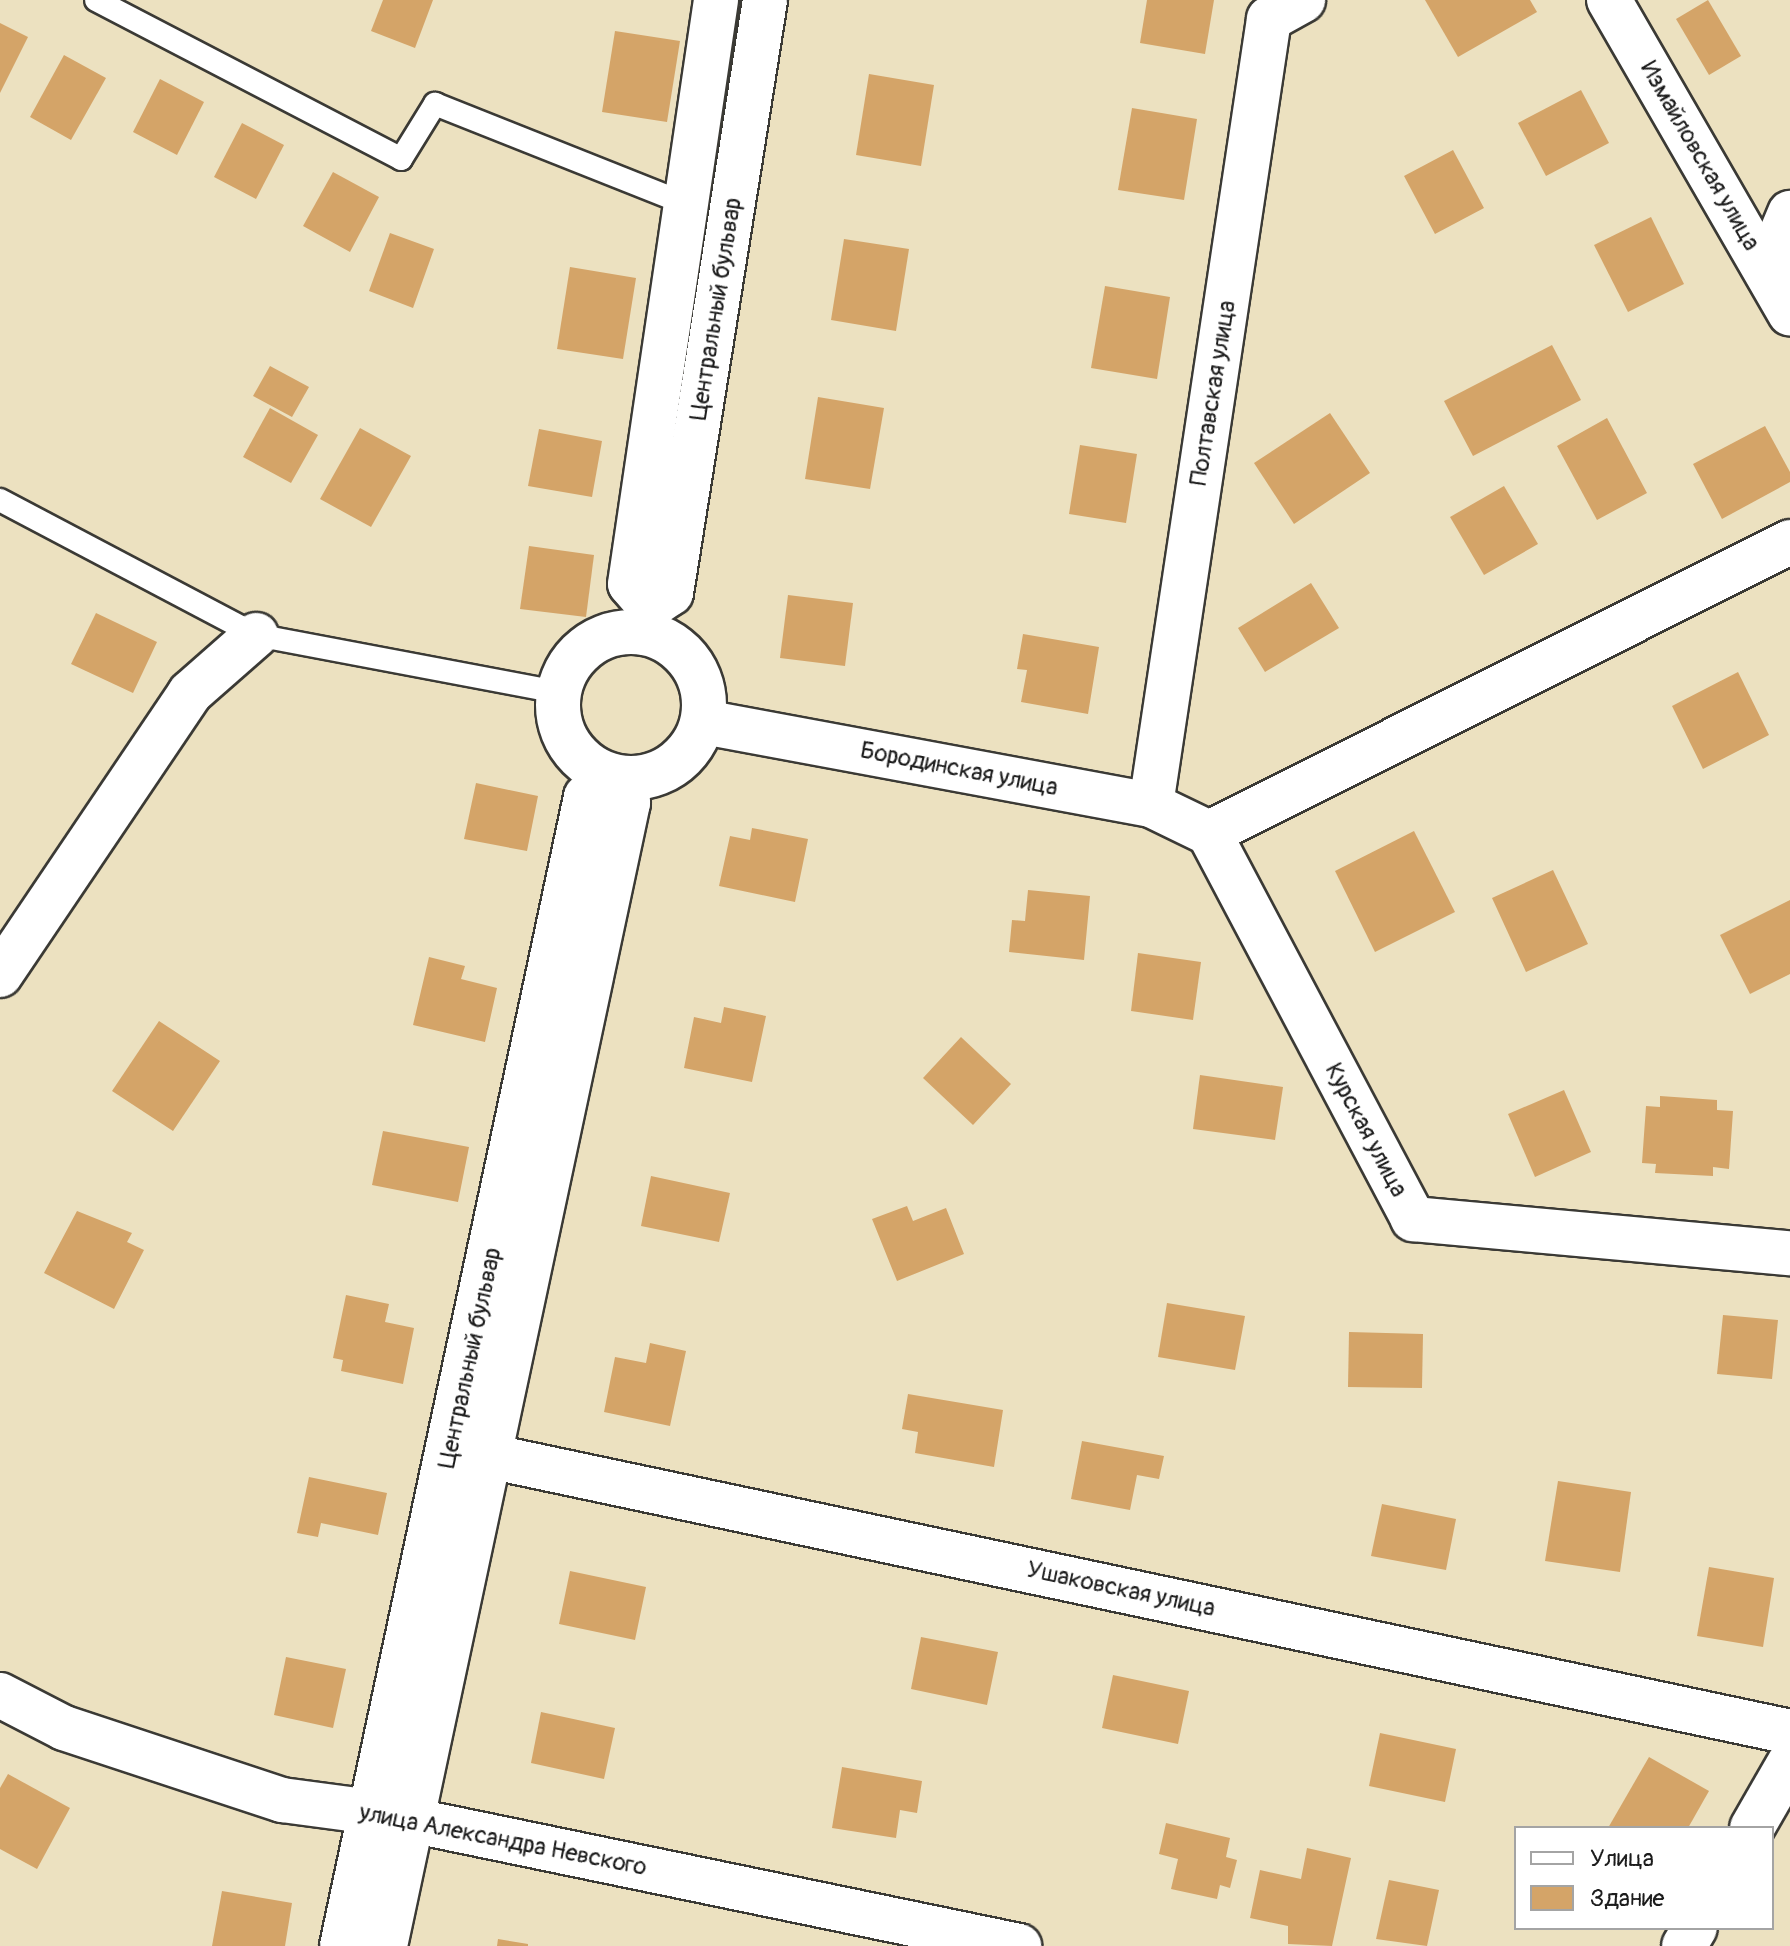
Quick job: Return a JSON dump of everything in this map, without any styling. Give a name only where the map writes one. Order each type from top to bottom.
[{"type":"street","name":"Центральный бульвар","points":[[716,0],[630,584],[647,620],[671,593],[765,0]]},
{"type":"street","name":"Полтавская улица","points":[[1151,805],[1269,19],[1303,0]]},
{"type":"street","name":"Измайловская улица","points":[[1609,0],[1778,271],[1790,313]]},
{"type":"street","points":[[1778,271],[1790,213]]},
{"type":"street","points":[[1209,833],[1790,542]]},
{"type":"street","points":[[615,784],[586,765],[565,740],[556,708],[562,675],[582,649],[647,620],[693,665],[704,692],[703,722]]},
{"type":"street","points":[[3,965],[190,693],[256,635]]},
{"type":"street","name":"Центральный бульвар","points":[[342,1946],[392,1816],[470,1451],[586,797],[615,784],[645,778],[671,767],[692,748],[703,722]]},
{"type":"street","name":"Бородинская улица","points":[[703,722],[1151,805],[1209,833]]},
{"type":"street","name":"Курская улица","points":[[1209,833],[1413,1219],[1790,1253]]},
{"type":"street","name":"Ушаковская улица","points":[[470,1451],[1790,1732]]},
{"type":"street","name":"улица Александра Невского","points":[[0,1695],[64,1728],[282,1800],[392,1816],[1019,1946]]},
{"type":"street","points":[[1753,1826],[1790,1762]]},
{"type":"street","name":"Центральный бульвар","points":[[385,1946],[392,1816]]},
{"type":"lane","points":[[96,0],[401,159],[435,104],[686,204]]},
{"type":"lane","points":[[0,500],[256,635],[559,692]]},
{"type":"building","points":[[383,0],[433,0],[415,48],[371,31]]},
{"type":"building","points":[[1147,0],[1214,0],[1205,54],[1140,43]]},
{"type":"building","points":[[1425,0],[1530,0],[1537,12],[1458,57]]},
{"type":"building","points":[[1708,0],[1741,56],[1709,75],[1676,19]]},
{"type":"building","points":[[0,23],[28,37],[0,93]]},
{"type":"building","points":[[615,31],[680,41],[667,122],[602,112]]},
{"type":"building","points":[[64,55],[106,78],[71,140],[30,117]]},
{"type":"building","points":[[869,74],[934,85],[921,166],[856,155]]},
{"type":"building","points":[[160,79],[204,102],[177,155],[133,132]]},
{"type":"building","points":[[1581,90],[1609,143],[1546,176],[1518,123]]},
{"type":"building","points":[[1132,108],[1197,119],[1184,200],[1118,190]]},
{"type":"building","points":[[242,123],[284,145],[256,199],[214,177]]},
{"type":"building","points":[[1453,150],[1484,208],[1435,234],[1404,176]]},
{"type":"building","points":[[333,172],[379,197],[350,252],[303,226]]},
{"type":"building","points":[[1651,217],[1684,284],[1628,312],[1594,245]]},
{"type":"building","points":[[390,233],[434,249],[413,308],[369,291]]},
{"type":"building","points":[[844,239],[909,249],[896,331],[831,320]]},
{"type":"building","points":[[570,267],[636,278],[623,359],[557,349]]},
{"type":"building","points":[[1105,286],[1170,297],[1157,379],[1091,368]]},
{"type":"building","points":[[1552,345],[1581,400],[1473,456],[1444,401]]},
{"type":"building","points":[[270,366],[309,387],[292,417],[253,396]]},
{"type":"building","points":[[818,397],[884,408],[870,489],[805,479]]},
{"type":"building","points":[[270,408],[318,435],[291,483],[243,457]]},
{"type":"building","points":[[1330,413],[1370,473],[1294,524],[1254,463]]},
{"type":"building","points":[[1607,418],[1647,493],[1597,520],[1557,446]]},
{"type":"building","points":[[1765,426],[1790,472],[1790,482],[1722,519],[1693,464]]},
{"type":"building","points":[[360,428],[411,456],[371,527],[320,499]]},
{"type":"building","points":[[539,429],[602,441],[592,497],[528,486]]},
{"type":"building","points":[[1080,445],[1137,454],[1126,523],[1069,514]]},
{"type":"building","points":[[1504,486],[1538,544],[1484,575],[1450,517]]},
{"type":"building","points":[[529,546],[594,555],[586,617],[520,609]]},
{"type":"building","points":[[1311,583],[1339,628],[1265,672],[1238,628]]},
{"type":"building","points":[[788,595],[853,603],[845,666],[780,658]]},
{"type":"building","points":[[96,613],[157,642],[133,693],[71,664]]},
{"type":"building","points":[[1023,634],[1099,647],[1088,714],[1021,702],[1027,670],[1017,669]]},
{"type":"building","points":[[1738,672],[1769,735],[1703,769],[1672,706]]},
{"type":"building","points":[[476,783],[538,796],[527,851],[464,839]]},
{"type":"building","points":[[752,828],[808,839],[795,902],[719,886],[730,836],[750,840]]},
{"type":"building","points":[[1414,831],[1455,912],[1375,952],[1335,871]]},
{"type":"building","points":[[1553,870],[1588,944],[1526,972],[1492,898]]},
{"type":"building","points":[[1028,890],[1090,896],[1084,960],[1009,952],[1012,920],[1025,921]]},
{"type":"building","points":[[1790,900],[1790,974],[1750,994],[1720,935]]},
{"type":"building","points":[[1138,953],[1201,962],[1193,1020],[1131,1011]]},
{"type":"building","points":[[429,957],[465,966],[461,979],[497,988],[485,1042],[413,1025]]},
{"type":"building","points":[[724,1007],[766,1016],[752,1082],[684,1068],[694,1017],[721,1023]]},
{"type":"building","points":[[159,1021],[220,1061],[173,1131],[112,1091]]},
{"type":"building","points":[[961,1037],[1011,1084],[973,1125],[923,1078]]},
{"type":"building","points":[[1200,1075],[1283,1087],[1275,1140],[1193,1129]]},
{"type":"building","points":[[1564,1090],[1591,1152],[1535,1177],[1508,1114]]},
{"type":"building","points":[[1660,1096],[1717,1100],[1717,1110],[1733,1111],[1729,1169],[1713,1167],[1713,1176],[1655,1173],[1656,1164],[1642,1163],[1646,1106],[1660,1107]]},
{"type":"building","points":[[383,1131],[469,1147],[458,1202],[372,1185]]},
{"type":"building","points":[[651,1176],[730,1193],[719,1242],[641,1226]]},
{"type":"building","points":[[907,1206],[913,1221],[946,1208],[964,1254],[897,1281],[872,1219]]},
{"type":"building","points":[[77,1211],[132,1233],[127,1242],[144,1250],[114,1309],[44,1273]]},
{"type":"building","points":[[346,1295],[389,1304],[385,1322],[414,1328],[403,1384],[341,1371],[343,1360],[333,1358]]},
{"type":"building","points":[[1167,1303],[1245,1316],[1235,1370],[1158,1357]]},
{"type":"building","points":[[1723,1315],[1778,1320],[1772,1379],[1717,1374]]},
{"type":"building","points":[[1349,1332],[1423,1334],[1422,1388],[1348,1387]]},
{"type":"building","points":[[650,1343],[686,1351],[670,1426],[604,1412],[615,1357],[646,1363]]},
{"type":"building","points":[[908,1394],[1003,1410],[994,1467],[915,1453],[918,1432],[902,1429]]},
{"type":"building","points":[[1082,1441],[1164,1456],[1159,1479],[1137,1475],[1130,1510],[1071,1499]]},
{"type":"building","points":[[309,1477],[387,1493],[378,1535],[321,1523],[318,1537],[297,1533]]},
{"type":"building","points":[[1558,1481],[1631,1492],[1620,1572],[1545,1561]]},
{"type":"building","points":[[1382,1504],[1456,1519],[1446,1570],[1371,1556]]},
{"type":"building","points":[[1709,1567],[1774,1578],[1763,1647],[1697,1636]]},
{"type":"building","points":[[570,1571],[646,1587],[635,1640],[559,1624]]},
{"type":"building","points":[[921,1637],[998,1652],[987,1705],[911,1689]]},
{"type":"building","points":[[286,1657],[346,1669],[333,1728],[274,1715]]},
{"type":"building","points":[[1113,1675],[1189,1691],[1178,1744],[1102,1728]]},
{"type":"building","points":[[541,1712],[615,1728],[604,1779],[531,1763]]},
{"type":"building","points":[[1380,1733],[1456,1749],[1445,1802],[1369,1786]]},
{"type":"building","points":[[1649,1757],[1709,1791],[1689,1826],[1609,1826]]},
{"type":"building","points":[[842,1767],[922,1781],[917,1813],[900,1810],[896,1838],[832,1828]]},
{"type":"building","points":[[8,1774],[70,1808],[37,1869],[0,1849],[0,1788]]},
{"type":"building","points":[[1166,1823],[1230,1838],[1226,1857],[1237,1860],[1230,1888],[1220,1885],[1217,1899],[1171,1889],[1178,1859],[1159,1854]]},
{"type":"building","points":[[1307,1848],[1351,1858],[1332,1946],[1288,1944],[1288,1926],[1250,1918],[1260,1870],[1301,1879]]},
{"type":"building","points":[[1389,1880],[1439,1890],[1427,1946],[1376,1939]]},
{"type":"building","points":[[222,1891],[292,1903],[285,1946],[212,1946]]},
{"type":"building","points":[[498,1939],[528,1944],[528,1946],[497,1946]]}]
